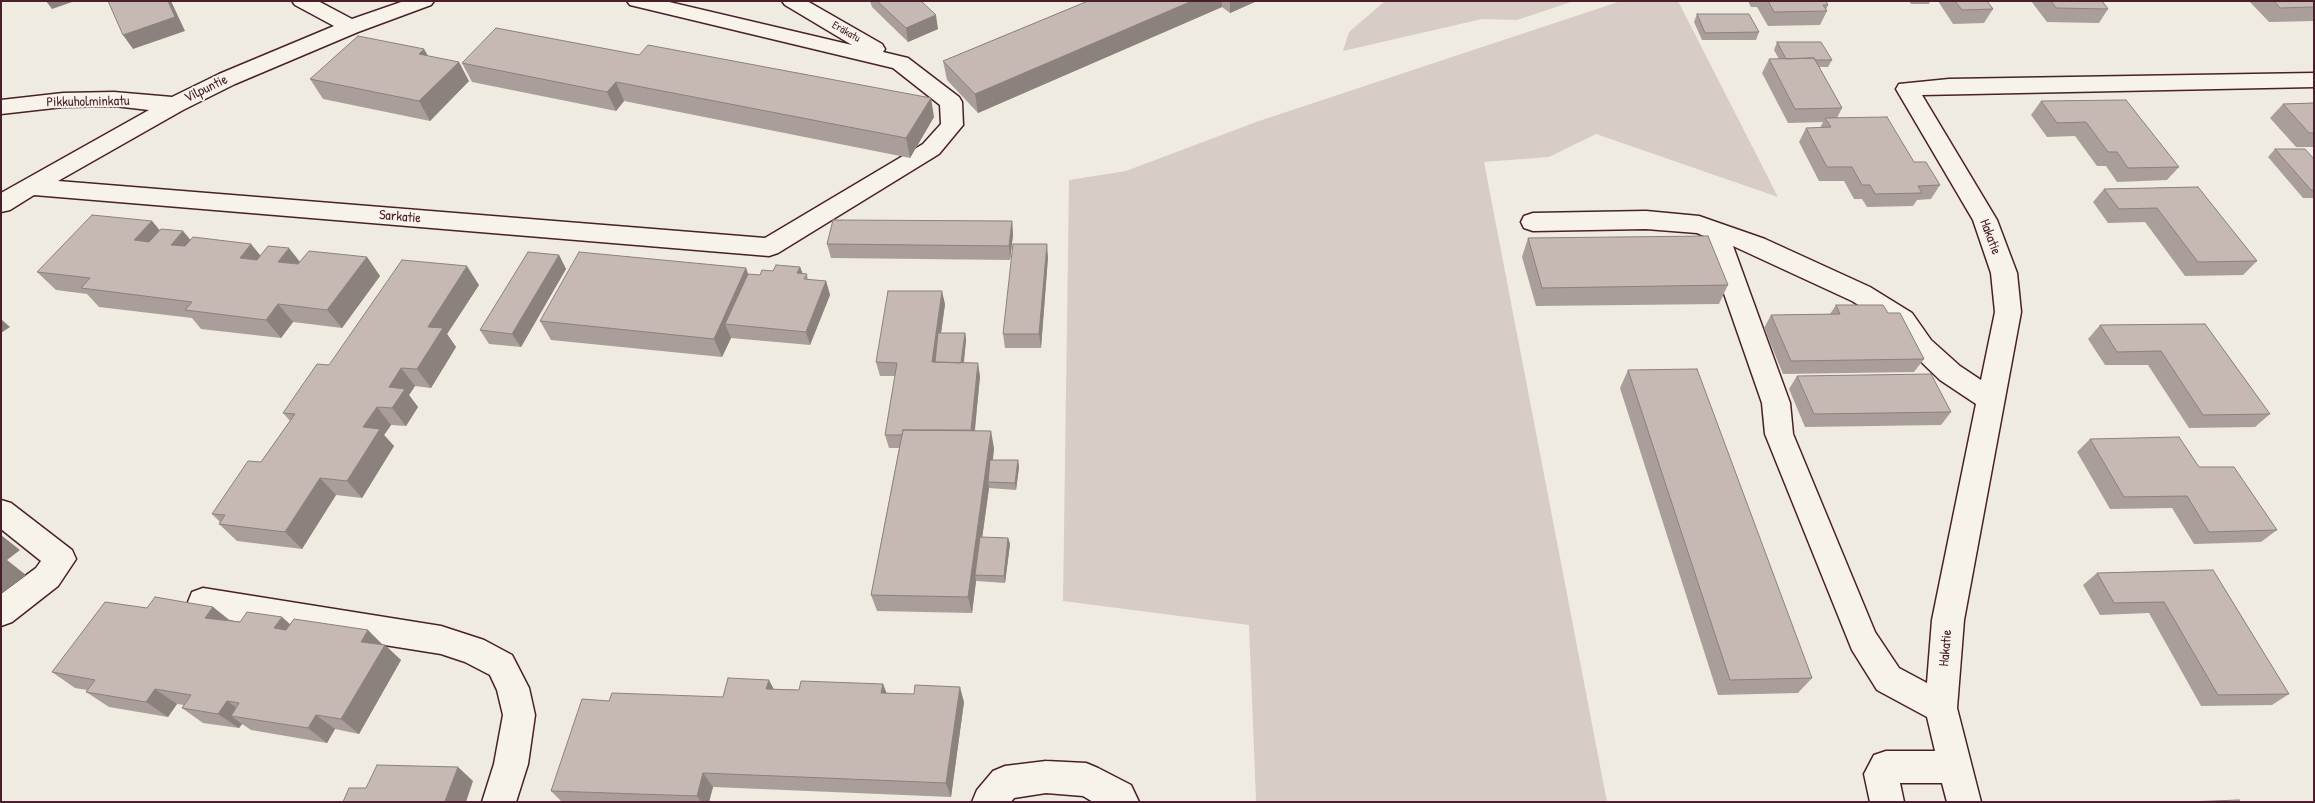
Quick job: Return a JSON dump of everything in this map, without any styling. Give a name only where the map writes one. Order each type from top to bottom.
[{"type":"street","points":[[302,1],[351,27]]},
{"type":"street","name":"Vilpuntie","points":[[1,204],[174,104],[227,79],[351,27],[424,1]]},
{"type":"street","points":[[636,1],[900,63]]},
{"type":"street","name":"Eräkatu","points":[[769,247],[931,149],[952,125],[951,102],[900,63],[792,1]]},
{"type":"street","name":"Hakatie","points":[[1964,802],[1941,708],[1948,620],[2008,312],[2004,273],[1985,220],[1907,89],[1949,86],[2314,80]]},
{"type":"street","name":"Pikkuholminkatu","points":[[1,107],[63,100],[114,99],[174,104]]},
{"type":"street","name":"Sarkatie","points":[[30,187],[769,247]]},
{"type":"street","points":[[1533,222],[1646,220],[1699,225],[1756,245],[1861,294],[1903,320],[1922,347],[1950,372],[1990,400]]},
{"type":"street","points":[[1715,230],[1776,403],[1779,434],[1863,640],[1888,678],[1941,708]]},
{"type":"street","points":[[1,512],[62,559],[47,577],[1,612]]},
{"type":"street","points":[[203,602],[441,640],[473,650],[500,665],[513,688],[519,715],[511,764],[499,802]]},
{"type":"street","points":[[1887,802],[1881,774],[1886,767],[1955,767]]},
{"type":"street","points":[[989,802],[1005,783],[1046,776],[1086,780],[1120,797],[1122,802]]},
{"type":"shaded area","points":[[1385,1],[1574,1],[1517,20],[1482,19],[1343,51],[1349,32]]},
{"type":"shaded area","points":[[1621,1],[1678,1],[1778,197],[1596,134],[1549,157],[1484,162],[1607,802],[1256,802],[1249,625],[1063,601],[1069,180],[1126,171],[1256,122]]},
{"type":"building","points":[[108,1],[168,1],[175,17],[123,35]]},
{"type":"building","points":[[877,1],[921,1],[936,15],[906,28]]},
{"type":"building","points":[[1088,1],[1192,1],[975,94],[943,61]]},
{"type":"building","points":[[1768,1],[1826,1],[1828,5],[1823,5],[1827,11],[1774,12]]},
{"type":"building","points":[[1955,1],[1987,1],[1993,9],[1962,10]]},
{"type":"building","points":[[2051,1],[2102,1],[2108,9],[2056,8]]},
{"type":"building","points":[[2274,1],[2314,1],[2314,7],[2280,8]]},
{"type":"building","points":[[1697,14],[1749,14],[1759,32],[1705,33]]},
{"type":"building","points":[[496,28],[639,55],[648,45],[931,98],[906,138],[616,82],[607,92],[462,63]]},
{"type":"building","points":[[358,36],[424,49],[419,54],[459,62],[419,101],[310,79]]},
{"type":"building","points":[[1777,42],[1821,42],[1832,60],[1815,60],[1814,58],[1786,59]]},
{"type":"building","points":[[1814,58],[1842,108],[1795,109],[1769,59]]},
{"type":"building","points":[[2126,100],[2179,167],[2128,168],[2117,152],[2108,152],[2086,122],[2057,123],[2041,101]]},
{"type":"building","points":[[2314,103],[2314,133],[2309,133],[2283,104]]},
{"type":"building","points":[[1887,117],[1914,162],[1926,162],[1940,185],[1918,186],[1922,193],[1875,194],[1870,185],[1862,185],[1852,167],[1827,167],[1806,128],[1831,127],[1825,118]]},
{"type":"building","points":[[2275,149],[2305,149],[2314,159],[2314,190],[2311,190]]},
{"type":"building","points":[[2198,187],[2257,261],[2198,262],[2157,208],[2119,209],[2104,189]]},
{"type":"building","points":[[92,215],[152,221],[134,240],[149,242],[161,229],[183,231],[171,245],[185,246],[193,237],[251,244],[240,258],[257,260],[268,246],[289,248],[278,262],[298,264],[309,251],[367,257],[327,310],[278,304],[266,320],[185,310],[192,302],[81,288],[90,278],[37,272]]},
{"type":"building","points":[[833,220],[1012,221],[1009,246],[827,244]]},
{"type":"building","points":[[1708,236],[1728,285],[1542,288],[1528,238]]},
{"type":"building","points":[[1013,244],[1047,244],[1039,334],[1003,334]]},
{"type":"building","points":[[528,252],[559,255],[512,334],[480,330]]},
{"type":"building","points":[[579,252],[746,268],[714,339],[540,321]]},
{"type":"building","points":[[402,260],[467,266],[428,327],[443,328],[417,369],[401,368],[389,387],[405,389],[392,408],[377,407],[363,427],[380,429],[347,481],[320,478],[285,532],[219,524],[225,515],[212,514],[248,461],[261,462],[295,414],[283,413],[317,364],[329,365]]},
{"type":"building","points":[[776,265],[800,267],[797,273],[807,274],[804,279],[826,281],[806,332],[725,324],[748,274],[760,275],[762,270],[773,271]]},
{"type":"building","points":[[888,291],[942,291],[932,362],[978,363],[971,430],[903,430],[902,435],[885,435],[897,363],[876,362]]},
{"type":"building","points":[[1836,305],[1883,305],[1888,313],[1900,313],[1924,359],[1791,361],[1771,315],[1840,314]]},
{"type":"building","points":[[2205,324],[2270,414],[2203,415],[2161,351],[2117,352],[2100,325]]},
{"type":"building","points":[[938,333],[965,333],[961,363],[935,362]]},
{"type":"building","points":[[1697,369],[1812,678],[1730,680],[1628,370]]},
{"type":"building","points":[[1931,374],[1951,412],[1814,414],[1797,376]]},
{"type":"building","points":[[903,430],[991,431],[968,597],[871,595]]},
{"type":"building","points":[[2179,437],[2199,467],[2234,467],[2277,530],[2209,532],[2187,496],[2124,497],[2090,439]]},
{"type":"building","points":[[990,460],[1018,460],[1015,483],[988,482]]},
{"type":"building","points":[[980,537],[1008,538],[1004,576],[975,575]]},
{"type":"building","points":[[2213,570],[2289,694],[2218,695],[2164,602],[2114,603],[2097,573]]},
{"type":"building","points":[[155,597],[213,607],[205,618],[240,622],[247,612],[282,617],[274,628],[286,630],[294,619],[368,630],[361,642],[385,645],[341,719],[316,715],[308,728],[231,716],[239,703],[227,701],[218,714],[182,708],[191,695],[155,689],[146,702],[86,692],[95,680],[52,672],[105,602],[147,608]]},
{"type":"building","points":[[728,678],[769,680],[766,689],[799,690],[801,681],[883,684],[881,693],[914,694],[915,685],[960,687],[946,783],[703,773],[697,796],[551,791],[582,699],[609,701],[612,693],[723,697]]},
{"type":"building","points":[[377,765],[458,767],[445,801],[459,802],[343,802],[349,788],[366,788]]},
{"type":"building","points":[[2239,800],[2240,802],[2186,802]]}]
